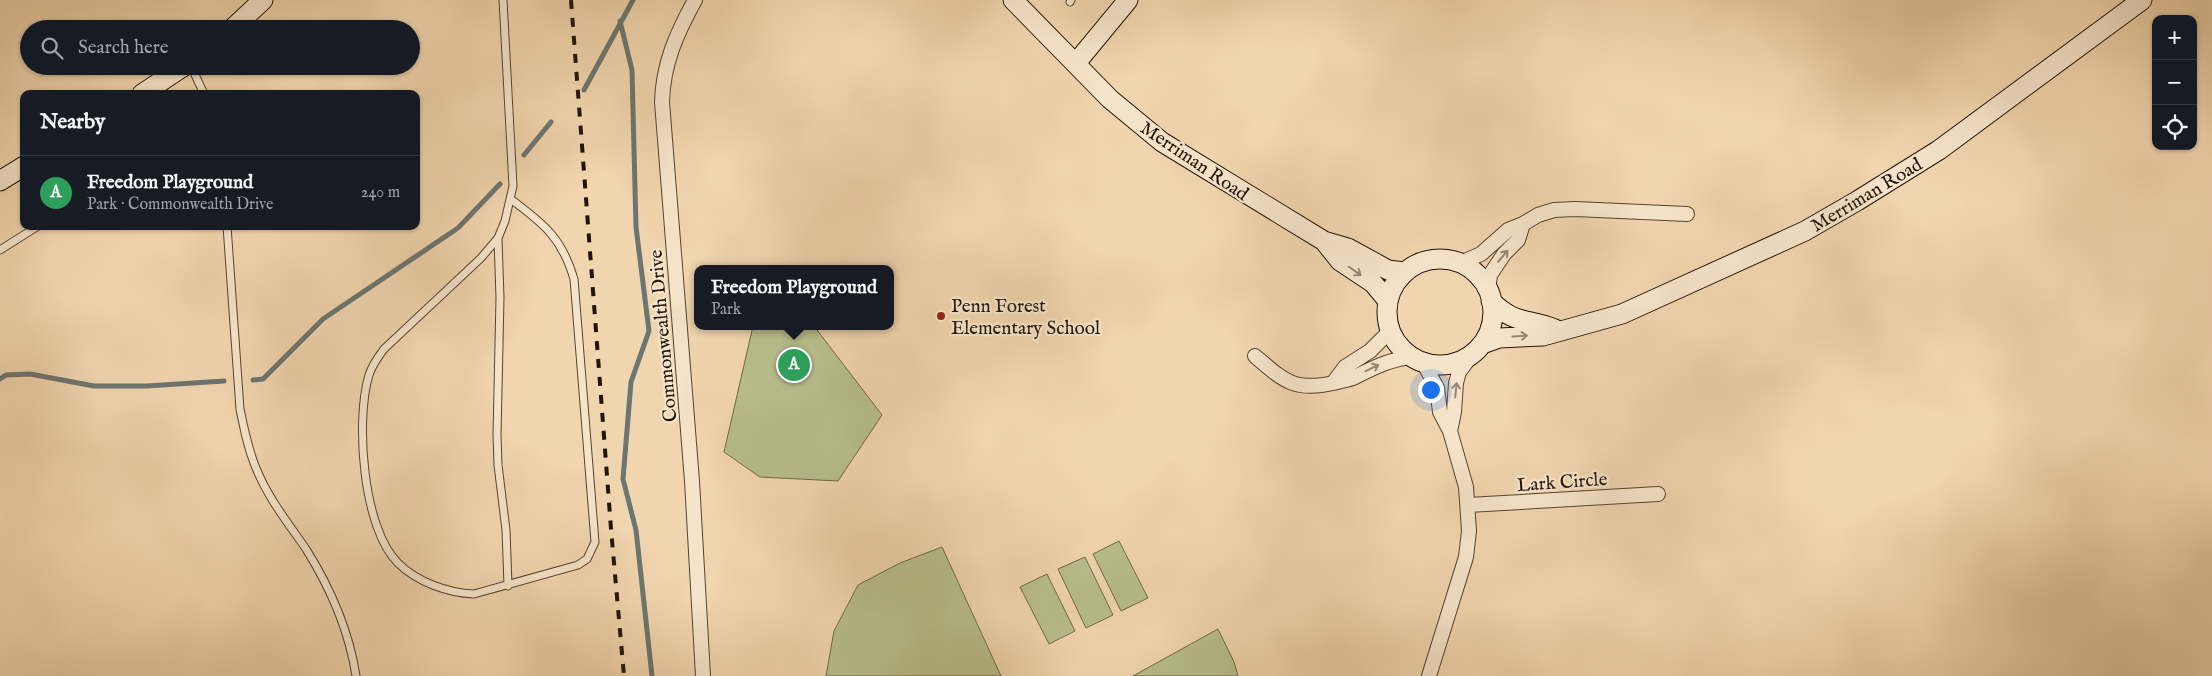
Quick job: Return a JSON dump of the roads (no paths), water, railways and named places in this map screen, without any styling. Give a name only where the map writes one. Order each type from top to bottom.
[{"type":"main road","points":[[242,20],[263,0]]},
{"type":"main road","name":"Merriman Road","points":[[1013,0],[1110,99],[1162,142],[1324,242],[1348,248],[1388,270],[1404,272]]},
{"type":"main road","points":[[1076,63],[1128,0]]},
{"type":"main road","name":"Merriman Road","points":[[1477,348],[1499,338],[1543,336],[1558,330],[1601,321],[1647,304],[1805,231],[1858,201],[1939,150],[2142,0]]},
{"type":"main road","points":[[148,90],[170,75]]},
{"type":"main road","points":[[0,181],[20,168]]},
{"type":"main road","name":"Merriman Road","points":[[1324,242],[1340,261],[1373,283],[1388,301]]},
{"type":"main road","points":[[1446,259],[1460,263],[1472,270],[1490,296],[1491,323],[1477,348],[1449,364],[1418,360],[1403,351],[1390,331],[1387,316],[1388,301],[1394,285],[1404,272],[1417,264],[1431,260],[1446,259]]},
{"type":"main road","name":"Merriman Road","points":[[1490,296],[1501,311],[1514,319],[1544,324],[1558,330]]},
{"type":"street","name":"Commonwealth Drive","points":[[695,0],[675,38],[666,61],[662,102],[692,481],[704,676]]},
{"type":"street","points":[[1460,263],[1481,254],[1508,230],[1538,215],[1575,208],[1687,214]]},
{"type":"street","points":[[1490,296],[1490,275],[1504,254],[1518,240],[1523,224]]},
{"type":"street","points":[[1333,383],[1346,368],[1370,351],[1390,331]]},
{"type":"street","points":[[1450,431],[1459,372],[1477,348]]},
{"type":"street","points":[[1255,356],[1278,376],[1296,385],[1315,387],[1353,378],[1384,362],[1418,360],[1434,379],[1440,412],[1450,431],[1466,487],[1469,531],[1466,557],[1429,676]]},
{"type":"street","name":"Lark Circle","points":[[1468,505],[1658,494]]},
{"type":"lane","points":[[503,0],[512,200],[498,238],[481,258],[384,349],[374,363],[369,376],[365,399],[363,439],[365,474],[370,499],[387,550],[409,573],[459,593],[474,594],[578,565],[587,559],[595,542],[574,279],[568,259],[559,241],[546,226],[512,200]]},
{"type":"lane","points":[[195,75],[202,90]]},
{"type":"lane","points":[[0,250],[32,230]]},
{"type":"lane","points":[[227,230],[240,409],[246,439],[256,468],[270,496],[307,552],[335,600],[353,654],[356,676]]},
{"type":"lane","points":[[498,238],[500,298],[497,435],[506,530],[508,586]]},
{"type":"waterway","points":[[584,90],[633,0]]},
{"type":"waterway","points":[[620,21],[632,70],[636,227],[649,331],[631,382],[623,479],[636,530],[652,676]]},
{"type":"waterway","points":[[524,155],[551,122]]},
{"type":"waterway","points":[[253,380],[263,379],[323,319],[458,228],[500,184]]},
{"type":"waterway","points":[[0,379],[6,375],[30,374],[94,386],[147,386],[224,381]]},
{"type":"railway","points":[[571,0],[624,676]]},
{"type":"place","name":"Penn Forest Elementary School","points":[[941,316]]},
{"type":"place","name":"Freedom Playground","points":[[794,365]]}]
